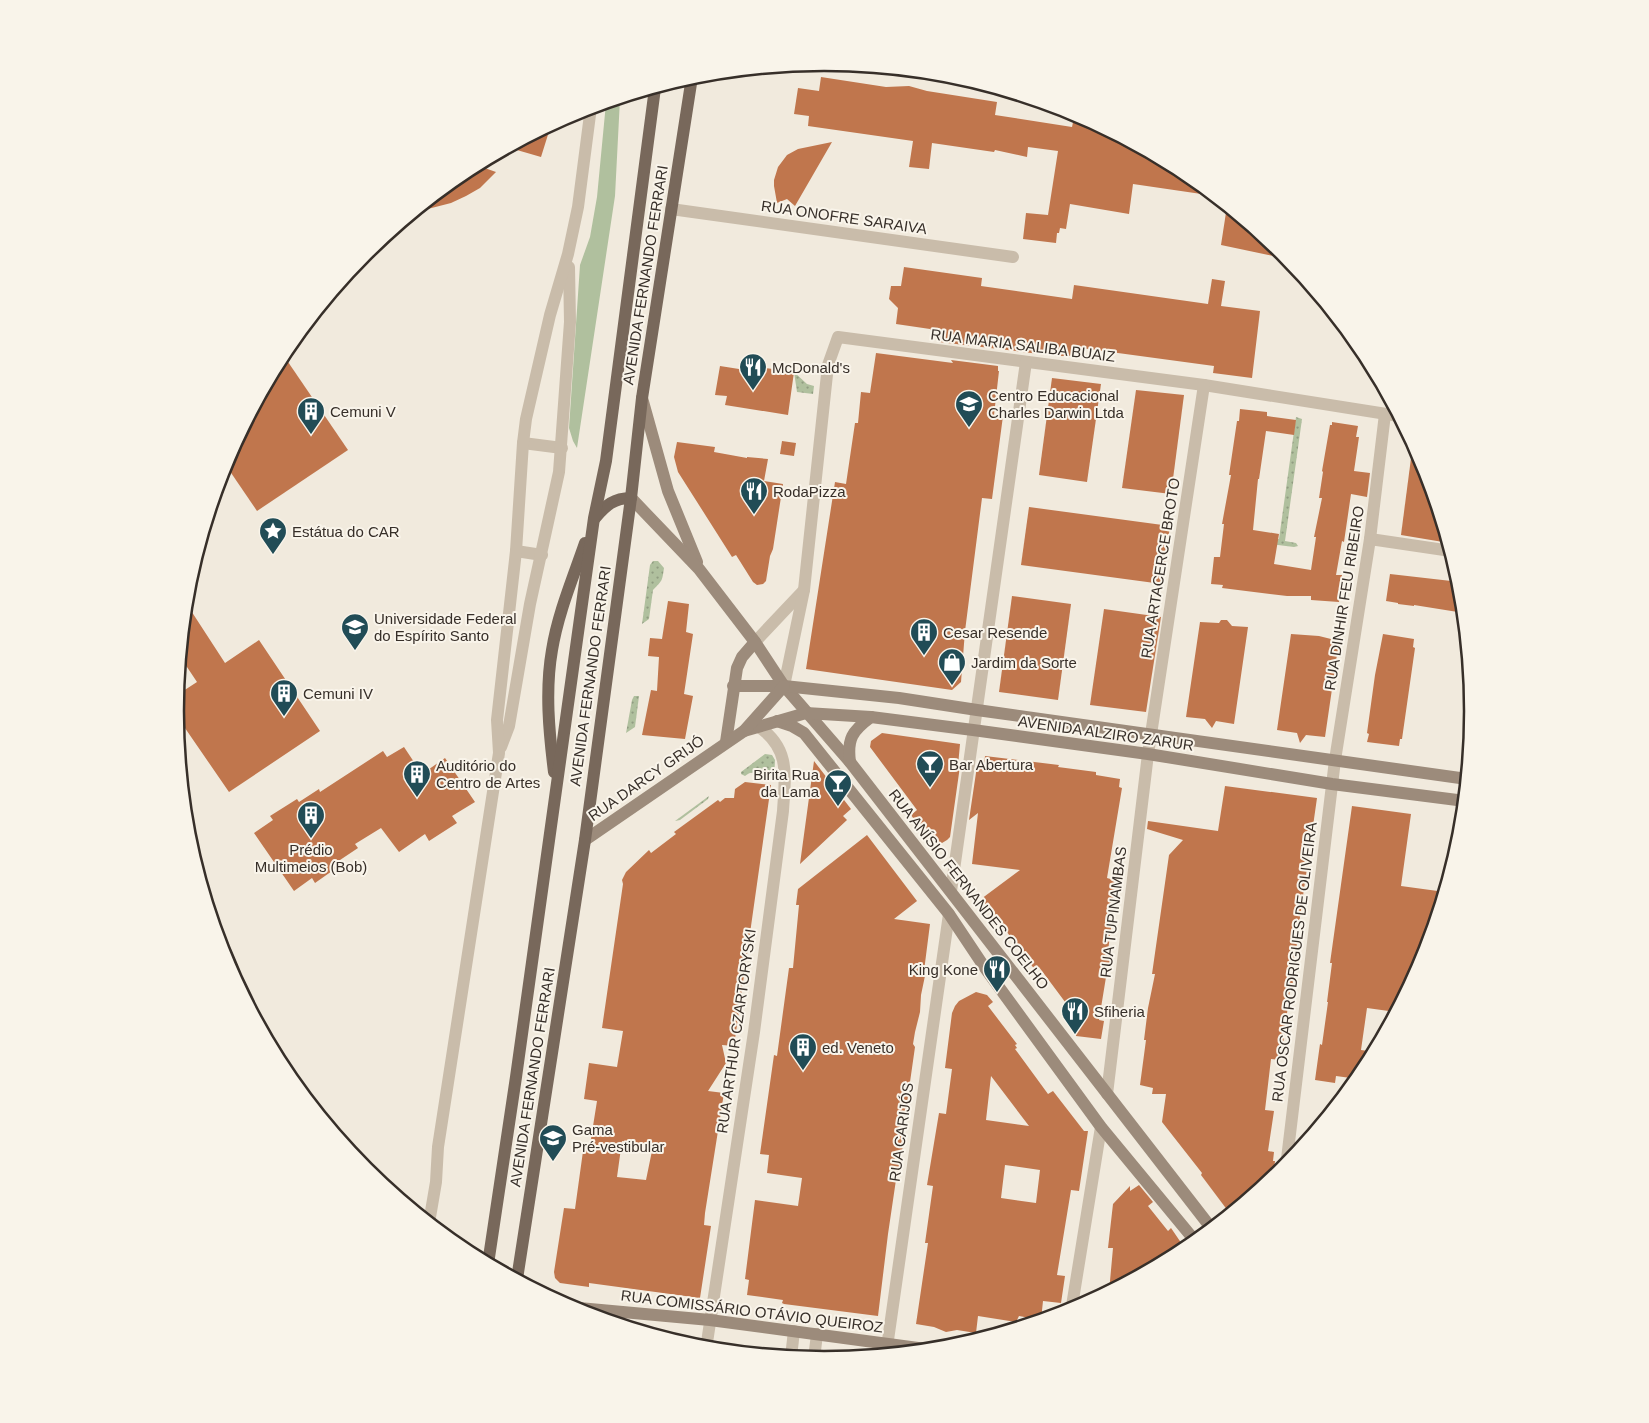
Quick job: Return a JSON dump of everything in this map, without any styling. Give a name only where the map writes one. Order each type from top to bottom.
[{"type":"main road","name":"AVENIDA FERNANDO FERRARI","points":[[518,1273],[585,840],[631,498],[642,398],[691,86]]},
{"type":"main road","name":"AVENIDA FERNANDO FERRARI","points":[[489,1257],[594,518],[606,461],[654,94]]},
{"type":"main road","points":[[556,790],[548,718],[548,687],[552,649],[562,608],[594,518],[612,501],[621,498],[631,498]]},
{"type":"street","points":[[499,753],[497,720],[516,551],[526,419],[550,315],[568,254],[578,208],[591,116]]},
{"type":"street","name":"RUA ONOFRE SARAIVA","points":[[671,209],[1013,257]]},
{"type":"street","points":[[431,1216],[436,1182],[438,1147],[499,753],[509,726],[528,612],[559,472],[570,322],[568,254]]},
{"type":"street","name":"RUA MARIA SALIBA BUAIZ","points":[[804,590],[828,365],[838,337],[1204,386],[1392,415]]},
{"type":"street","points":[[950,890],[1026,362]]},
{"type":"street","name":"RUA ARTACERCE BROTO","points":[[1151,734],[1204,386]]},
{"type":"street","name":"RUA ANÍSIO FERNANDES COELHO","points":[[642,398],[668,491],[699,569]]},
{"type":"street","name":"RUA DINHIR FEU RIBEIRO","points":[[1335,760],[1370,539],[1384,414]]},
{"type":"street","points":[[523,443],[562,448]]},
{"type":"street","name":"RUA ANÍSIO FERNANDES COELHO","points":[[631,498],[699,569],[755,642],[784,686],[850,762],[1208,1224]]},
{"type":"street","points":[[1370,539],[1444,551]]},
{"type":"street","points":[[516,551],[542,555]]},
{"type":"street","points":[[755,642],[804,590]]},
{"type":"street","points":[[784,686],[804,590]]},
{"type":"street","name":"RUA DARCY GRIJÓ","points":[[726,742],[737,668],[742,657],[755,642]]},
{"type":"street","name":"AVENIDA ALZIRO ZARUR","points":[[733,686],[784,686],[899,698],[1461,778]]},
{"type":"street","name":"RUA DARCY GRIJÓ","points":[[585,840],[744,731],[784,686]]},
{"type":"street","name":"AVENIDA ALZIRO ZARUR","points":[[744,731],[806,713],[871,717],[1148,754],[1332,784],[1458,800]]},
{"type":"street","points":[[850,762],[849,748],[851,738],[855,730],[871,717]]},
{"type":"street","name":"RUA ANÍSIO FERNANDES COELHO","points":[[776,721],[792,726],[804,733],[949,914],[1101,1127],[1191,1236]]},
{"type":"street","name":"RUA ARTHUR CZARTORYSKI","points":[[707,1340],[754,1032],[784,802],[786,775],[784,760],[778,745],[769,734],[759,727]]},
{"type":"street","name":"RUA TUPINAMBAS","points":[[1106,1094],[1151,734]]},
{"type":"street","name":"RUA OSCAR RODRIGUES DE OLIVEIRA","points":[[1288,1153],[1335,760]]},
{"type":"street","name":"RUA CARIJÓS","points":[[887,1348],[949,914]]},
{"type":"street","points":[[997,982],[1013,972]]},
{"type":"street","points":[[1019,1013],[1036,1002]]},
{"type":"street","points":[[1073,1302],[1101,1127]]},
{"type":"street","name":"RUA COMISSÁRIO OTÁVIO QUEIROZ","points":[[597,1310],[710,1320],[817,1334],[884,1348]]},
{"type":"street","points":[[792,1350],[794,1331]]},
{"type":"street","points":[[815,1352],[817,1334]]},
{"type":"green space","points":[[620,105],[615,196],[577,448],[569,428],[580,265],[590,237],[597,197],[605,110]]},
{"type":"green space","points":[[794,372],[807,384],[814,386],[813,394],[797,392]]},
{"type":"green space","points":[[1296,417],[1302,419],[1285,541],[1296,543],[1298,546],[1294,547],[1269,544],[1266,539],[1279,539]]},
{"type":"green space","points":[[653,561],[658,561],[664,568],[663,576],[653,590],[649,619],[642,624],[650,565]]},
{"type":"green space","points":[[634,696],[639,696],[635,727],[626,733],[632,700]]},
{"type":"green space","points":[[765,754],[772,755],[775,760],[774,780],[764,779],[755,773],[745,776],[741,774],[741,772]]},
{"type":"green space","points":[[709,796],[708,799],[680,820],[675,821]]},
{"type":"building","points":[[821,77],[886,87],[909,86],[927,91],[997,102],[995,115],[1072,127],[1073,121],[1145,157],[1200,194],[1133,184],[1129,214],[1070,204],[1066,229],[1060,228],[1059,233],[1057,233],[1056,243],[1023,239],[1026,213],[1048,215],[1058,151],[1028,147],[1027,157],[995,150],[994,152],[932,143],[929,169],[909,167],[913,141],[808,126],[809,116],[794,114],[798,88],[819,91]]},
{"type":"building","points":[[548,134],[541,157],[517,150]]},
{"type":"building","points":[[832,142],[795,206],[787,199],[777,203],[774,180],[778,167],[787,155],[798,149]]},
{"type":"building","points":[[486,168],[496,172],[480,188],[451,203],[429,209]]},
{"type":"building","points":[[1226,213],[1247,230],[1274,256],[1221,245]]},
{"type":"building","points":[[904,267],[982,278],[981,286],[1072,299],[1074,285],[1208,304],[1212,279],[1225,281],[1221,306],[1260,311],[1252,378],[1213,373],[1214,366],[1081,348],[1080,356],[1057,356],[939,342],[930,329],[896,324],[898,308],[889,299],[891,286],[901,286]]},
{"type":"building","points":[[876,353],[953,363],[951,360],[998,366],[994,415],[1003,416],[992,499],[982,498],[965,631],[961,682],[952,690],[806,669],[835,482],[846,484],[855,423],[858,423],[861,392],[870,393]]},
{"type":"building","name":"Cemuni V","points":[[288,362],[348,450],[257,511],[231,472],[250,428]]},
{"type":"building","name":"McDonald's","points":[[720,366],[758,372],[758,367],[794,372],[788,415],[725,405],[727,396],[715,395]]},
{"type":"building","points":[[1052,378],[1101,384],[1087,482],[1039,475]]},
{"type":"building","points":[[1136,390],[1184,395],[1171,494],[1122,488]]},
{"type":"building","points":[[1240,409],[1267,412],[1267,416],[1296,420],[1294,435],[1266,431],[1258,479],[1253,530],[1279,534],[1274,564],[1311,570],[1316,537],[1314,537],[1322,498],[1319,498],[1322,471],[1330,425],[1332,425],[1332,422],[1358,426],[1356,437],[1359,437],[1354,471],[1370,473],[1367,497],[1351,494],[1344,542],[1342,541],[1336,575],[1342,575],[1339,602],[1311,600],[1311,596],[1287,596],[1222,588],[1223,585],[1211,584],[1214,557],[1220,557],[1224,524],[1222,524]]},
{"type":"building","points":[[782,441],[796,443],[794,456],[780,454]]},
{"type":"building","points":[[677,442],[715,447],[714,452],[747,458],[768,459],[764,481],[783,484],[773,549],[766,581],[763,584],[757,585],[753,582],[736,555],[732,557],[678,472],[674,457]]},
{"type":"building","points":[[1411,456],[1431,506],[1442,542],[1401,535]]},
{"type":"building","points":[[1029,507],[1170,526],[1162,584],[1021,565]]},
{"type":"building","points":[[1390,574],[1451,581],[1456,612],[1398,604],[1386,601]]},
{"type":"building","points":[[1012,596],[1071,604],[1058,700],[999,692]]},
{"type":"building","points":[[668,601],[689,604],[686,632],[693,634],[684,694],[693,696],[685,739],[642,735],[651,690],[657,691],[659,657],[648,656],[650,638],[662,639]]},
{"type":"building","points":[[1104,609],[1161,617],[1146,712],[1090,705]]},
{"type":"building","name":"Cemuni IV","points":[[193,613],[225,663],[259,640],[320,731],[229,792],[185,728],[185,690],[197,682],[186,666]]},
{"type":"building","points":[[1221,620],[1227,620],[1232,626],[1248,627],[1234,724],[1216,721],[1212,728],[1205,719],[1186,717],[1200,622],[1219,623]]},
{"type":"building","points":[[1291,634],[1319,636],[1339,641],[1325,737],[1306,735],[1300,743],[1297,733],[1277,730]]},
{"type":"building","points":[[1383,634],[1414,639],[1413,647],[1415,648],[1402,739],[1400,739],[1399,746],[1367,742],[1375,675]]},
{"type":"building","name":"Bar Abertura","points":[[882,733],[960,744],[958,766],[960,766],[950,837],[942,843],[928,839],[911,815],[917,810],[870,747],[871,741]]},
{"type":"building","points":[[404,747],[422,774],[445,758],[475,802],[452,816],[457,823],[429,841],[425,834],[399,852],[381,828],[355,844],[358,848],[340,860],[342,864],[315,883],[312,878],[294,891],[254,833],[273,820],[270,816],[297,799],[299,802],[319,789],[320,792],[383,751],[387,757]]},
{"type":"building","points":[[985,756],[1059,765],[1058,767],[1096,772],[1096,775],[1120,779],[1119,787],[1122,788],[1107,878],[1117,881],[1108,951],[1112,951],[1110,972],[1107,971],[1099,1020],[1104,1021],[1101,1039],[1076,1036],[1068,1025],[1077,1018],[1039,967],[1035,970],[981,899],[1020,870],[972,864],[978,813],[969,820],[977,766],[984,766]]},
{"type":"building","points":[[814,761],[851,809],[843,816],[847,820],[800,864]]},
{"type":"building","points":[[745,782],[771,785],[734,1046],[722,1045],[726,1063],[708,1091],[724,1093],[705,1213],[704,1225],[711,1226],[700,1298],[589,1283],[589,1287],[560,1283],[555,1278],[554,1272],[564,1208],[575,1209],[584,1144],[590,1145],[597,1101],[584,1099],[589,1063],[617,1067],[623,1031],[602,1028],[623,884],[622,880],[626,872],[649,850],[651,853],[676,834],[674,832],[718,800],[720,802],[725,798],[734,798],[735,789]],"holes":[[[622,1141],[653,1146],[646,1180],[617,1177]]]},
{"type":"building","points":[[1225,786],[1317,798],[1281,1060],[1271,1059],[1265,1110],[1274,1111],[1268,1151],[1274,1152],[1274,1167],[1247,1193],[1227,1209],[1201,1175],[1202,1173],[1162,1122],[1166,1094],[1152,1094],[1153,1088],[1140,1085],[1148,1008],[1155,974],[1152,974],[1169,855],[1183,840],[1147,829],[1148,821],[1218,831]]},
{"type":"building","points":[[1352,806],[1411,814],[1401,886],[1439,891],[1416,957],[1390,1011],[1367,1008],[1361,1050],[1367,1051],[1349,1078],[1336,1076],[1335,1083],[1315,1080],[1328,1002],[1332,963],[1330,963]]},
{"type":"building","points":[[867,835],[917,901],[894,919],[930,924],[924,971],[926,971],[913,1044],[915,1047],[901,1145],[903,1145],[888,1234],[878,1316],[784,1304],[782,1303],[783,1300],[747,1295],[749,1280],[745,1279],[755,1200],[798,1206],[802,1178],[767,1173],[769,1155],[760,1154],[774,1055],[777,1056],[789,968],[793,968],[799,905],[796,905],[798,889]]},
{"type":"building","points":[[976,992],[987,995],[993,1002],[988,1006],[1017,1044],[1015,1049],[1048,1094],[1053,1091],[1084,1131],[1088,1131],[1079,1191],[1071,1190],[1057,1275],[1065,1276],[1061,1303],[1043,1301],[1042,1314],[1030,1318],[1019,1316],[1016,1322],[978,1316],[976,1333],[957,1330],[946,1332],[934,1327],[916,1324],[928,1243],[925,1243],[933,1186],[927,1185],[939,1113],[946,1114],[952,1069],[945,1068],[952,1013],[959,1001]],"holes":[[[991,1076],[1029,1126],[986,1120]],[[1005,1165],[1040,1170],[1036,1203],[1001,1198]]]},
{"type":"building","points":[[1139,1185],[1153,1202],[1148,1206],[1168,1231],[1171,1228],[1181,1243],[1110,1285],[1113,1248],[1108,1248],[1113,1204],[1130,1186],[1130,1191]]},
{"type":"place","name":"McDonald's","points":[[753,391]]},
{"type":"place","name":"Centro Educacional Charles Darwin Ltda","points":[[969,428]]},
{"type":"place","name":"Cemuni V","points":[[311,435]]},
{"type":"place","name":"RodaPizza","points":[[754,515]]},
{"type":"place","name":"Estátua do CAR","points":[[273,555]]},
{"type":"place","name":"Universidade Federal do Espírito Santo","points":[[355,651]]},
{"type":"place","name":"Cesar Resende","points":[[924,656]]},
{"type":"place","name":"Jardim da Sorte","points":[[952,686]]},
{"type":"place","name":"Cemuni IV","points":[[284,717]]},
{"type":"place","name":"Bar Abertura","points":[[930,788]]},
{"type":"place","name":"Auditório do Centro de Artes","points":[[417,798]]},
{"type":"place","name":"Birita Rua da Lama","points":[[838,807]]},
{"type":"place","name":"Prédio Multimeios (Bob)","points":[[311,839]]},
{"type":"place","name":"King Kone","points":[[997,993]]},
{"type":"place","name":"Sfiheria","points":[[1075,1035]]},
{"type":"place","name":"ed. Veneto","points":[[803,1071]]},
{"type":"place","name":"Gama Pré-vestibular","points":[[553,1162]]}]
